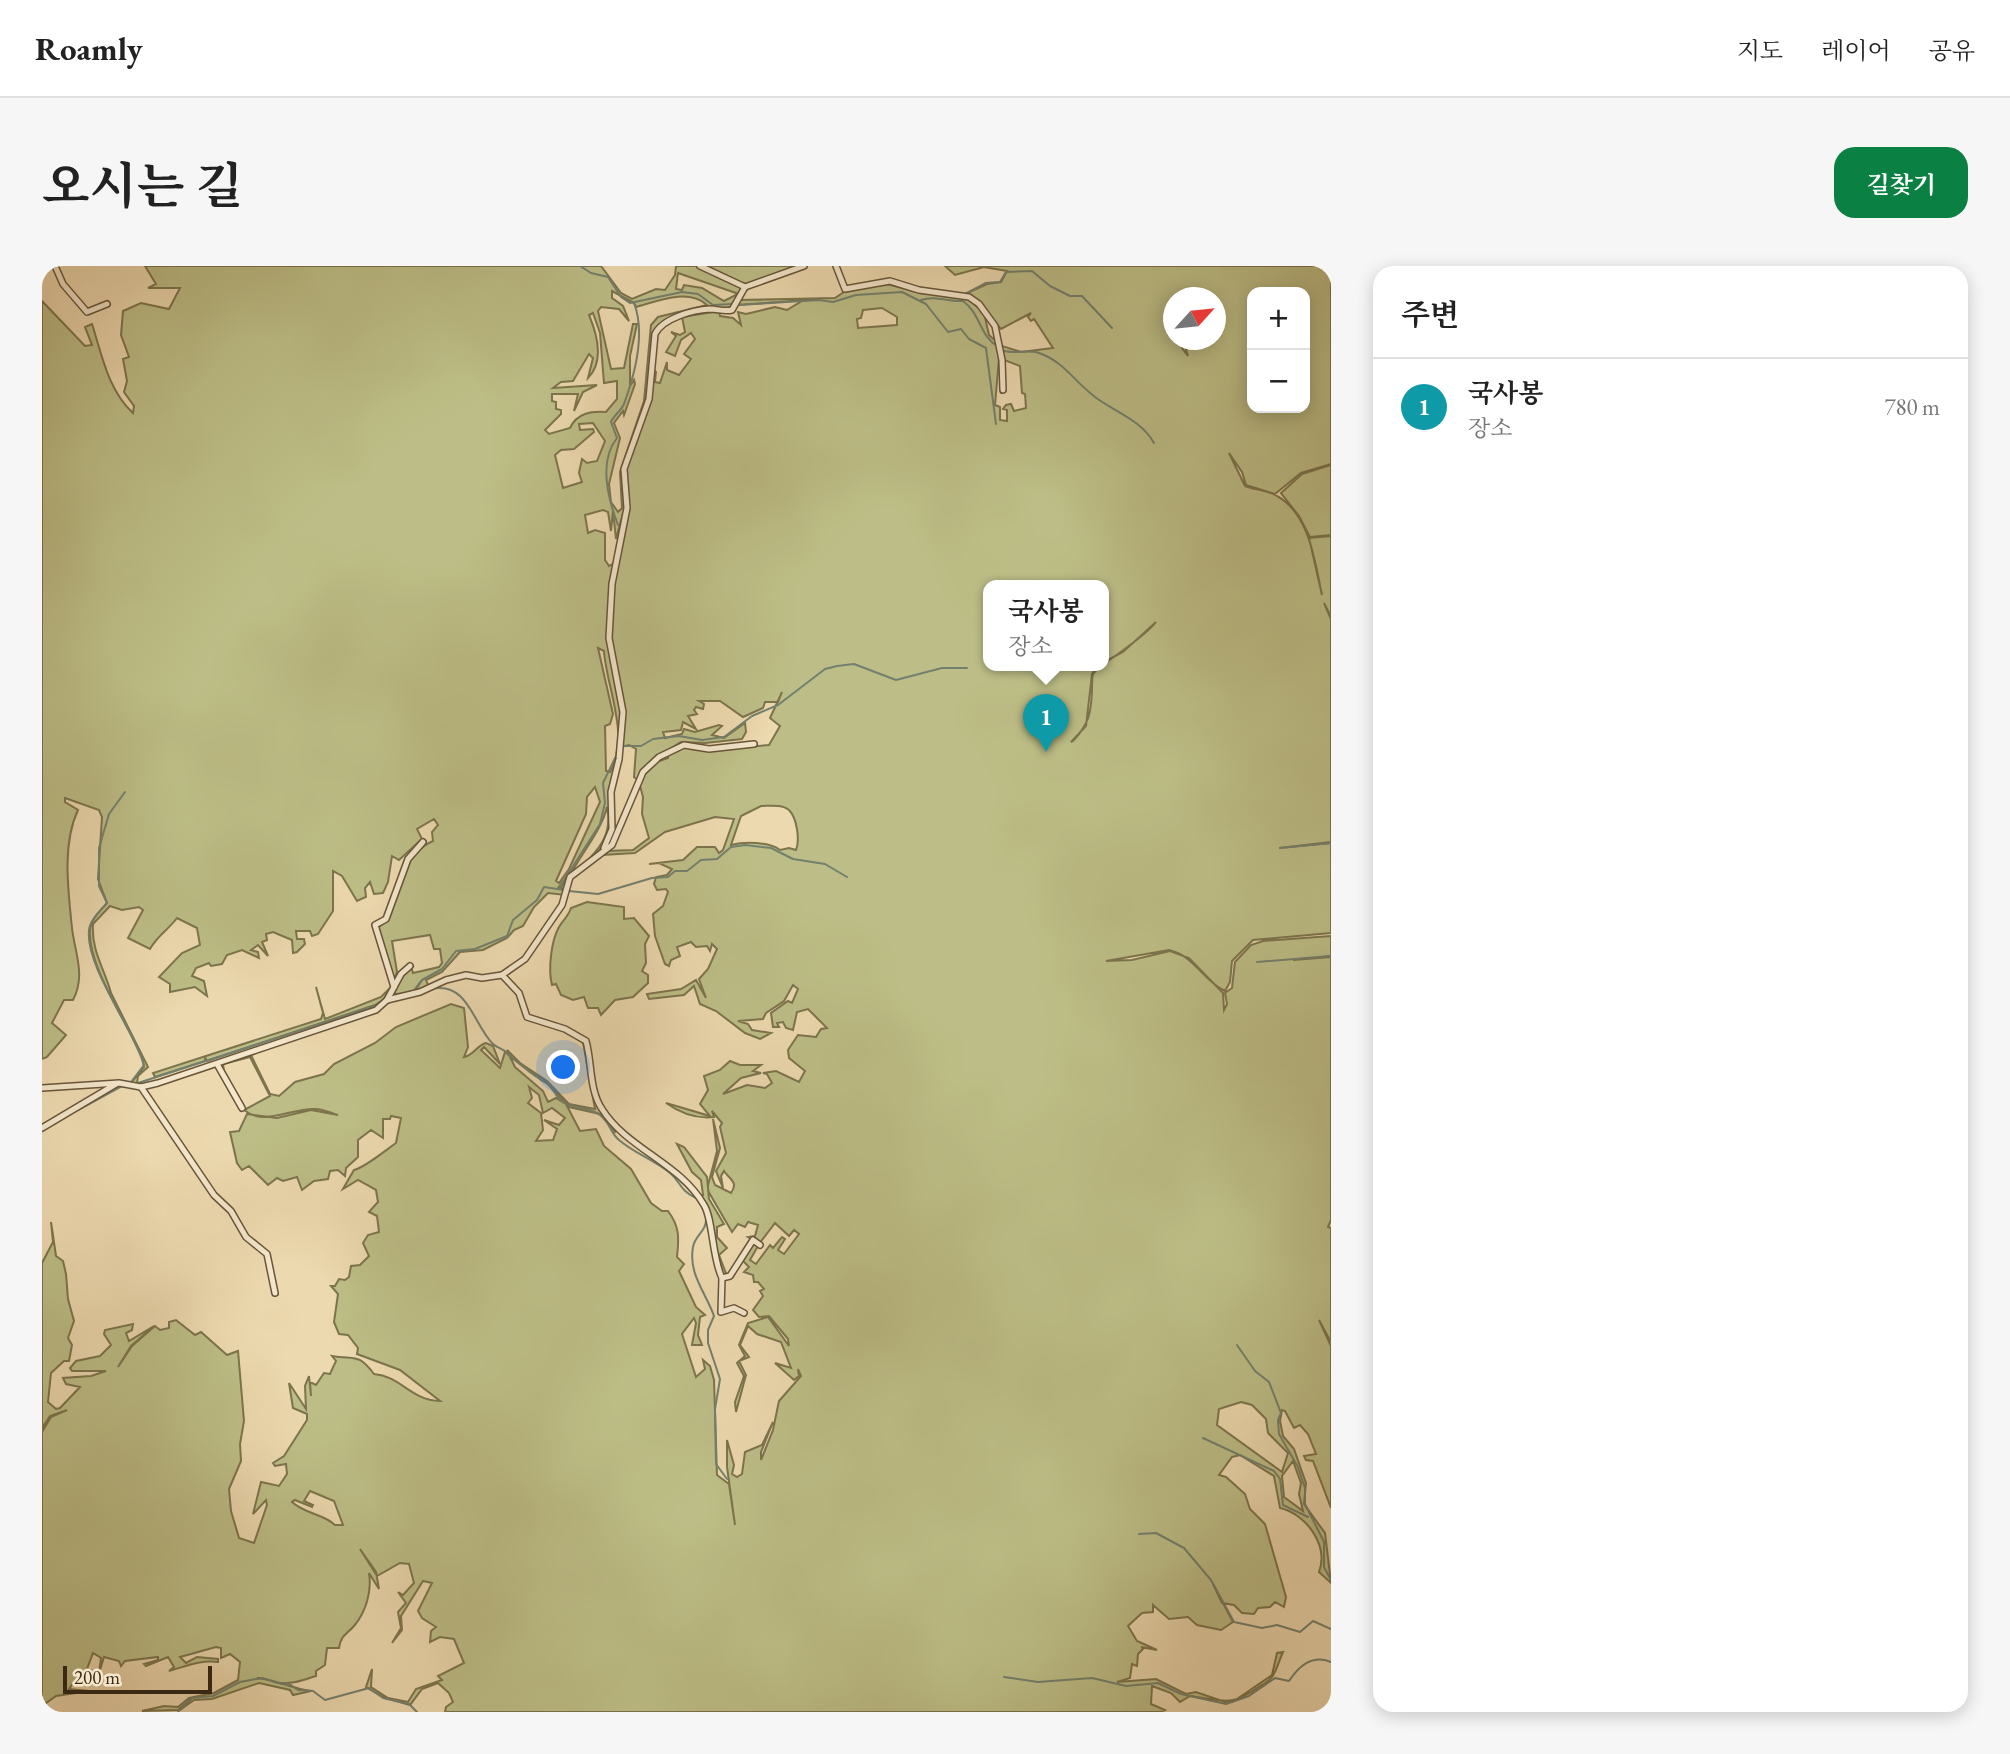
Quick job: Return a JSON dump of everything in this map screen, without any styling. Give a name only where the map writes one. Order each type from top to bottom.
[{"type":"street","points":[[55,266],[63,284],[87,312],[107,304]]},
{"type":"street","points":[[700,266],[745,287]]},
{"type":"street","points":[[598,856],[612,829],[611,792],[622,725],[609,638],[611,584],[626,508],[623,477],[629,450],[649,399],[655,334],[660,326],[674,319],[705,310],[732,310],[745,287],[804,266]]},
{"type":"street","points":[[836,266],[845,289],[890,281],[919,290],[961,294],[974,300],[998,332],[1003,390]]},
{"type":"street","points":[[387,1000],[420,992],[458,977],[502,975],[525,959],[562,905],[570,877],[612,845],[643,772],[659,757],[684,745],[709,749],[754,744]]},
{"type":"street","points":[[394,987],[375,925],[387,919],[408,859],[423,842]]},
{"type":"street","points":[[42,1088],[119,1083],[141,1087],[217,1064],[376,1010],[387,1000],[410,966]]},
{"type":"street","points":[[502,975],[519,993],[527,1017],[565,1029],[586,1041],[601,1108],[630,1138],[678,1174],[705,1206],[710,1238],[722,1278],[721,1312],[734,1308],[744,1313]]},
{"type":"street","points":[[217,1064],[242,1108]]},
{"type":"street","points":[[42,1128],[119,1083]]},
{"type":"street","points":[[141,1087],[214,1195],[231,1211],[246,1237],[267,1254],[275,1293]]},
{"type":"street","points":[[722,1278],[730,1276],[753,1240],[760,1245]]},
{"type":"green space","points":[[145,266],[601,266],[621,293],[632,299],[656,289],[665,290],[675,275],[676,266],[697,266],[742,288],[730,310],[701,310],[669,318],[656,328],[646,404],[621,473],[625,506],[616,539],[613,511],[611,531],[608,512],[603,510],[585,515],[588,533],[595,530],[605,533],[605,560],[609,566],[615,563],[627,508],[623,477],[629,451],[648,405],[651,370],[656,372],[655,382],[660,383],[667,362],[667,370],[679,375],[691,359],[684,354],[695,339],[691,333],[681,340],[675,356],[666,352],[676,336],[671,332],[680,335],[685,332],[682,317],[719,311],[720,316],[733,318],[741,325],[738,312],[746,314],[775,307],[787,310],[802,301],[818,299],[738,305],[738,300],[835,298],[844,292],[887,284],[920,293],[966,297],[984,313],[989,335],[997,342],[999,350],[999,345],[1021,352],[1053,348],[1034,319],[1031,321],[1028,317],[1031,313],[1001,329],[978,300],[965,294],[987,284],[1001,282],[1007,271],[984,267],[955,275],[945,266],[1331,266],[1331,464],[1301,473],[1275,494],[1246,485],[1242,472],[1229,453],[1245,486],[1273,494],[1288,504],[1304,527],[1310,544],[1309,538],[1331,536],[1331,617],[1324,603],[1331,619],[1331,842],[1279,848],[1331,843],[1331,933],[1253,940],[1232,961],[1230,982],[1225,991],[1215,984],[1223,993],[1224,1010],[1227,1004],[1225,993],[1232,988],[1235,962],[1251,945],[1263,941],[1331,936],[1331,956],[1293,960],[1331,957],[1331,1220],[1328,1227],[1331,1228],[1331,1342],[1319,1320],[1331,1346],[1331,1508],[1313,1461],[1306,1460],[1304,1456],[1316,1454],[1308,1434],[1300,1425],[1294,1428],[1282,1410],[1280,1421],[1283,1436],[1294,1449],[1306,1483],[1304,1504],[1325,1533],[1331,1583],[1319,1572],[1321,1551],[1313,1532],[1290,1511],[1280,1508],[1274,1476],[1240,1455],[1232,1457],[1219,1475],[1226,1477],[1245,1494],[1250,1509],[1265,1524],[1286,1597],[1284,1607],[1275,1602],[1270,1607],[1258,1608],[1254,1614],[1242,1613],[1234,1605],[1223,1603],[1233,1622],[1221,1630],[1197,1625],[1188,1617],[1169,1619],[1153,1605],[1153,1612],[1142,1613],[1128,1626],[1137,1641],[1157,1650],[1141,1647],[1144,1648],[1138,1654],[1137,1666],[1132,1664],[1130,1678],[1117,1682],[1156,1679],[1186,1694],[1196,1692],[1221,1701],[1190,1696],[1180,1702],[1171,1693],[1152,1686],[1151,1704],[1165,1710],[1161,1712],[445,1712],[446,1707],[453,1702],[449,1693],[438,1683],[422,1689],[410,1705],[383,1697],[366,1687],[372,1669],[371,1687],[388,1698],[408,1702],[416,1689],[442,1680],[438,1676],[464,1663],[454,1639],[440,1637],[430,1642],[431,1631],[436,1627],[422,1618],[418,1611],[432,1583],[423,1581],[401,1616],[402,1630],[392,1643],[401,1628],[398,1612],[406,1603],[398,1592],[403,1595],[414,1583],[409,1564],[400,1563],[377,1576],[379,1589],[369,1573],[369,1594],[362,1614],[343,1638],[339,1648],[327,1648],[325,1665],[316,1671],[316,1676],[279,1683],[311,1691],[293,1695],[290,1690],[259,1683],[212,1699],[194,1700],[180,1710],[191,1699],[178,1710],[142,1711],[164,1706],[178,1707],[189,1698],[214,1693],[238,1680],[240,1662],[230,1654],[221,1658],[221,1648],[216,1647],[180,1657],[186,1663],[197,1657],[218,1659],[218,1662],[199,1663],[169,1671],[174,1667],[168,1657],[146,1666],[144,1664],[158,1660],[158,1657],[125,1661],[121,1666],[119,1661],[104,1657],[99,1673],[101,1658],[93,1653],[87,1669],[96,1672],[97,1677],[92,1676],[87,1682],[75,1681],[69,1689],[89,1691],[56,1696],[42,1706],[42,1432],[51,1417],[67,1410],[50,1416],[42,1428],[42,1263],[53,1242],[51,1222],[56,1256],[63,1261],[74,1321],[68,1338],[72,1345],[69,1361],[64,1361],[51,1373],[48,1402],[56,1409],[80,1387],[66,1384],[63,1378],[91,1376],[106,1371],[72,1371],[70,1368],[76,1361],[100,1356],[111,1345],[104,1334],[105,1330],[133,1324],[132,1330],[126,1333],[129,1341],[154,1326],[131,1346],[118,1367],[132,1346],[155,1326],[160,1330],[169,1328],[169,1322],[176,1320],[195,1335],[201,1332],[227,1355],[238,1351],[244,1421],[240,1444],[241,1461],[229,1489],[231,1511],[239,1538],[254,1543],[267,1505],[266,1500],[253,1514],[261,1482],[279,1486],[287,1474],[286,1464],[275,1466],[273,1463],[284,1456],[307,1420],[307,1414],[293,1408],[289,1383],[306,1409],[305,1386],[309,1376],[311,1396],[310,1382],[316,1385],[324,1373],[330,1374],[336,1361],[332,1356],[352,1358],[360,1360],[374,1374],[391,1379],[421,1397],[440,1401],[400,1370],[357,1354],[358,1348],[348,1335],[339,1334],[334,1322],[338,1294],[331,1286],[335,1286],[339,1279],[345,1280],[349,1277],[351,1266],[360,1265],[369,1256],[363,1243],[368,1235],[379,1232],[377,1216],[369,1212],[378,1202],[376,1190],[358,1180],[343,1189],[354,1170],[396,1143],[401,1118],[391,1116],[390,1119],[383,1119],[383,1138],[371,1130],[358,1140],[358,1157],[346,1168],[345,1176],[338,1170],[330,1171],[328,1179],[314,1181],[302,1190],[297,1177],[283,1181],[277,1178],[268,1185],[249,1166],[242,1170],[237,1163],[230,1132],[239,1131],[247,1114],[252,1115],[244,1110],[270,1096],[250,1057],[223,1064],[224,1071],[222,1064],[250,1053],[270,1094],[279,1096],[295,1082],[324,1074],[334,1064],[375,1043],[396,1027],[451,1004],[464,1008],[468,1047],[464,1057],[486,1043],[493,1046],[500,1064],[484,1047],[481,1050],[500,1068],[505,1052],[510,1056],[507,1050],[520,1063],[547,1081],[569,1104],[595,1109],[583,1042],[598,1105],[619,1128],[615,1132],[600,1114],[569,1107],[543,1079],[510,1057],[515,1067],[543,1091],[548,1102],[556,1098],[566,1104],[580,1131],[596,1129],[604,1146],[631,1169],[651,1203],[662,1211],[668,1211],[675,1222],[677,1257],[684,1264],[679,1271],[696,1307],[705,1315],[700,1317],[698,1335],[702,1345],[692,1345],[696,1323],[694,1318],[682,1334],[696,1377],[705,1369],[703,1360],[710,1366],[714,1380],[717,1475],[729,1484],[735,1525],[727,1467],[727,1440],[734,1465],[732,1474],[737,1477],[742,1474],[745,1452],[762,1445],[773,1422],[761,1452],[761,1460],[773,1430],[779,1401],[801,1376],[798,1369],[799,1376],[794,1380],[775,1363],[791,1368],[781,1342],[757,1334],[748,1326],[740,1345],[749,1357],[740,1361],[745,1356],[739,1345],[748,1323],[768,1317],[789,1346],[788,1339],[769,1316],[759,1317],[753,1310],[763,1296],[760,1291],[764,1289],[758,1282],[754,1282],[753,1275],[744,1272],[749,1267],[740,1258],[753,1241],[758,1246],[750,1260],[756,1264],[770,1245],[773,1248],[782,1237],[785,1239],[778,1250],[784,1254],[799,1234],[794,1230],[789,1236],[775,1223],[759,1244],[748,1237],[755,1236],[758,1225],[748,1222],[745,1227],[738,1224],[732,1232],[707,1189],[717,1151],[713,1119],[720,1148],[712,1177],[715,1185],[731,1193],[734,1186],[724,1171],[721,1176],[723,1188],[716,1171],[726,1153],[720,1127],[722,1123],[712,1111],[714,1117],[695,1116],[666,1103],[710,1116],[700,1104],[708,1090],[704,1076],[720,1070],[730,1061],[740,1065],[761,1065],[753,1071],[761,1073],[741,1078],[723,1094],[747,1085],[765,1088],[772,1083],[767,1074],[763,1073],[776,1071],[799,1082],[805,1071],[789,1058],[788,1050],[798,1035],[816,1037],[821,1029],[827,1028],[808,1009],[797,1012],[793,1030],[786,1028],[783,1022],[777,1023],[779,1027],[773,1027],[771,1013],[788,1001],[792,1003],[798,989],[793,985],[784,1001],[766,1013],[763,1019],[738,1021],[748,1024],[752,1030],[771,1033],[760,1039],[745,1033],[716,1011],[700,1004],[694,986],[684,995],[649,999],[647,994],[681,989],[696,980],[706,998],[699,979],[708,969],[717,949],[712,944],[710,951],[707,946],[696,947],[691,942],[677,947],[680,956],[671,960],[669,966],[665,964],[655,936],[653,914],[663,906],[668,892],[666,889],[657,890],[654,884],[656,877],[667,875],[672,869],[659,863],[649,864],[683,860],[697,847],[715,847],[719,853],[723,850],[734,819],[715,817],[665,832],[635,853],[601,855],[606,851],[633,850],[649,838],[642,814],[643,797],[639,782],[648,765],[668,758],[668,752],[688,745],[710,750],[769,745],[780,726],[770,718],[777,702],[765,702],[763,708],[743,717],[720,701],[699,701],[704,704],[703,709],[696,707],[694,710],[697,714],[688,716],[696,729],[683,722],[681,730],[663,732],[665,738],[682,734],[684,729],[695,732],[719,725],[722,726],[712,735],[724,738],[745,723],[746,732],[742,739],[705,743],[681,742],[652,760],[640,772],[638,780],[634,777],[636,749],[629,745],[621,747],[623,712],[615,678],[622,713],[618,741],[616,712],[604,651],[598,648],[613,714],[610,724],[605,726],[606,771],[610,772],[619,753],[611,785],[609,824],[606,841],[581,867],[603,841],[608,825],[607,807],[598,830],[567,881],[565,890],[561,888],[569,873],[558,888],[566,891],[565,895],[548,893],[534,907],[523,926],[514,930],[507,938],[483,950],[460,952],[442,972],[426,980],[428,985],[414,993],[422,980],[412,993],[395,994],[395,987],[411,966],[413,973],[439,967],[442,963],[440,949],[434,949],[430,935],[392,941],[397,972],[393,983],[377,929],[388,918],[408,864],[422,847],[433,841],[432,832],[438,825],[434,819],[417,829],[422,839],[399,860],[392,856],[388,882],[383,893],[374,894],[370,882],[365,888],[366,897],[357,901],[342,876],[333,871],[333,911],[318,934],[312,936],[310,931],[296,931],[297,939],[304,939],[305,944],[297,952],[293,953],[292,940],[273,932],[266,934],[267,940],[262,942],[268,956],[258,945],[251,950],[258,952],[259,958],[242,950],[227,955],[222,964],[211,966],[209,963],[196,968],[192,976],[204,981],[207,996],[195,987],[170,992],[170,984],[159,977],[182,953],[200,945],[197,928],[177,918],[150,949],[128,938],[143,910],[139,907],[122,910],[110,906],[93,924],[94,943],[111,993],[148,1067],[138,1076],[137,1083],[131,1083],[144,1067],[142,1057],[101,977],[91,944],[92,923],[107,903],[98,879],[102,817],[99,810],[65,798],[65,802],[78,810],[70,837],[68,882],[79,982],[73,1000],[64,1000],[52,1023],[66,1035],[47,1057],[42,1059],[42,301],[85,346],[92,345],[85,327],[92,324],[117,394],[133,413],[134,406],[124,392],[127,381],[123,359],[129,357],[121,335],[123,311],[141,303],[169,309],[180,288],[148,288],[156,284]],"holes":[[[678,273],[736,293],[736,295],[724,301],[702,288],[684,285],[682,290],[676,289]],[[612,291],[634,303],[636,307],[682,297],[691,297],[707,305],[658,317],[651,325],[644,401],[620,472],[622,508],[618,512],[611,502],[609,484],[620,438],[614,423],[623,411],[624,415],[635,384],[634,380],[630,386],[630,356],[637,324],[633,324],[624,368],[611,369],[598,311],[601,307],[619,309],[629,321],[623,306],[612,298]],[[882,308],[897,317],[897,325],[858,328],[857,319],[861,318],[863,310]],[[593,313],[600,333],[604,383],[617,381],[617,399],[606,412],[585,414],[576,419],[570,428],[549,434],[545,430],[561,414],[561,410],[556,409],[556,402],[552,401],[552,394],[578,394],[574,411],[583,392],[597,385],[553,388],[561,382],[573,381],[589,354],[593,358],[588,378],[593,371],[598,356],[595,330],[589,315]],[[999,358],[1020,366],[1022,393],[1025,394],[1026,408],[1014,411],[1011,404],[1003,409],[1007,410],[1007,421],[1000,420],[1000,407],[995,405]],[[593,423],[605,441],[597,461],[587,463],[582,459],[579,473],[582,482],[563,488],[555,455],[561,450],[574,449],[594,432],[593,429],[580,430],[579,424]],[[614,567],[610,637],[615,675],[610,647],[609,619],[610,590]],[[595,787],[600,802],[569,869],[559,883],[556,881],[586,814],[587,797]],[[761,806],[783,807],[789,810],[797,829],[796,850],[780,850],[757,843],[731,845],[741,816]],[[1169,950],[1182,955],[1170,951],[1132,960],[1106,961]],[[529,1087],[539,1095],[543,1113],[552,1108],[565,1118],[559,1125],[544,1120],[557,1129],[553,1140],[536,1141],[543,1130],[541,1113],[528,1103],[532,1098]],[[307,1109],[338,1115],[311,1110],[277,1118],[267,1117]],[[1241,1402],[1252,1405],[1266,1419],[1268,1433],[1288,1453],[1282,1472],[1217,1425],[1219,1409]],[[1293,1461],[1301,1483],[1299,1494],[1303,1511],[1284,1497],[1282,1476]],[[310,1491],[334,1501],[343,1525],[335,1525],[292,1502],[295,1500],[312,1507],[313,1505],[304,1501]]]},
{"type":"green space","points":[[703,266],[801,266],[749,286]]},
{"type":"green space","points":[[1331,465],[1331,535],[1310,537],[1299,516],[1281,493],[1302,474]]},
{"type":"green space","points":[[587,902],[624,907],[624,919],[634,918],[649,936],[645,944],[646,963],[642,971],[648,975],[648,983],[633,997],[615,1000],[601,1015],[598,1008],[588,1008],[584,997],[573,1000],[561,995],[556,984],[552,985],[551,979],[550,964],[556,933],[571,908]]},
{"type":"green space","points":[[316,987],[325,1019],[381,997],[390,988],[384,999],[375,1005],[207,1061],[205,1057],[205,1061],[155,1077],[153,1073],[321,1019],[323,1013]]},
{"type":"green space","points":[[677,1144],[684,1147],[707,1177],[709,1199],[724,1224],[717,1227],[717,1237],[727,1248],[719,1255],[727,1276],[723,1276],[709,1220],[698,1197],[703,1195],[701,1180],[692,1172]]},
{"type":"green space","points":[[739,1361],[746,1375],[736,1412],[735,1402],[744,1376],[737,1363]]},
{"type":"green space","points":[[1283,1652],[1275,1671],[1270,1679],[1237,1699],[1272,1675],[1277,1653]]},
{"type":"waterway","points":[[580,266],[591,273],[608,277],[621,297],[630,303],[682,292],[698,294],[713,305],[732,304]]},
{"type":"waterway","points":[[965,294],[986,283],[1000,282],[1006,272],[1032,271],[1050,286],[1070,296],[1082,296],[1112,328]]},
{"type":"waterway","points":[[738,305],[819,300],[833,302],[856,295],[902,292],[926,304],[948,332],[961,329],[969,339],[986,348],[996,424]]},
{"type":"waterway","points":[[921,300],[932,298],[963,301],[969,306],[991,342],[997,346]]},
{"type":"waterway","points":[[618,525],[608,492],[606,469],[611,448],[617,438],[611,422],[624,404],[638,354],[639,328],[634,303]]},
{"type":"waterway","points":[[1001,350],[1039,353],[1055,361],[1095,397],[1142,428],[1154,443]]},
{"type":"waterway","points":[[624,746],[641,746],[653,739],[679,736],[702,740],[724,737],[752,716],[778,705],[825,669],[837,666],[854,664],[896,680],[942,668],[967,668]]},
{"type":"waterway","points":[[559,888],[600,824],[605,803],[603,783],[616,756]]},
{"type":"waterway","points":[[125,792],[109,814],[99,848],[99,886],[107,903],[89,930],[94,961],[144,1065],[131,1082]]},
{"type":"waterway","points":[[1280,848],[1331,843]]},
{"type":"waterway","points":[[569,891],[598,894],[652,878],[668,877],[675,871],[687,871],[701,860],[717,859],[731,847],[745,845],[771,848],[793,859],[825,864],[847,877]]},
{"type":"waterway","points":[[413,992],[422,980],[442,969],[456,951],[475,949],[507,936],[513,920],[537,900],[544,887],[564,890]]},
{"type":"waterway","points":[[1257,962],[1331,956]]},
{"type":"waterway","points":[[432,989],[444,988],[462,998],[486,1036],[495,1045],[551,1086],[561,1101],[600,1115],[619,1140],[674,1176],[686,1192],[696,1198]]},
{"type":"waterway","points":[[389,1002],[423,993]]},
{"type":"waterway","points":[[138,1083],[378,1005]]},
{"type":"waterway","points":[[78,1110],[122,1086]]},
{"type":"waterway","points":[[42,1131],[67,1116]]},
{"type":"waterway","points":[[706,1218],[705,1226],[694,1243],[692,1257],[695,1275],[714,1316],[708,1330],[708,1343],[720,1379],[715,1409],[716,1464],[727,1479]]},
{"type":"waterway","points":[[1237,1345],[1255,1371],[1269,1382],[1281,1413],[1278,1420],[1279,1434],[1298,1467],[1305,1488],[1305,1504],[1324,1542],[1324,1567],[1331,1580]]},
{"type":"waterway","points":[[1203,1438],[1274,1471],[1280,1479],[1283,1505],[1308,1517]]},
{"type":"waterway","points":[[1139,1534],[1156,1533],[1184,1548],[1211,1580],[1234,1622],[1262,1628],[1277,1625],[1300,1632],[1313,1621],[1331,1629]]},
{"type":"waterway","points":[[1004,1677],[1038,1682],[1092,1678],[1126,1686],[1158,1683],[1181,1694],[1226,1704],[1249,1696],[1275,1678],[1289,1681],[1307,1663],[1318,1659],[1331,1662]]},
{"type":"waterway","points":[[180,1710],[192,1698],[213,1696],[240,1682],[262,1678],[282,1684],[288,1683],[298,1690],[313,1691],[325,1700],[369,1688],[383,1698],[409,1704],[417,1712]]},
{"type":"place","name":"국사봉","points":[[1046,752]]}]
